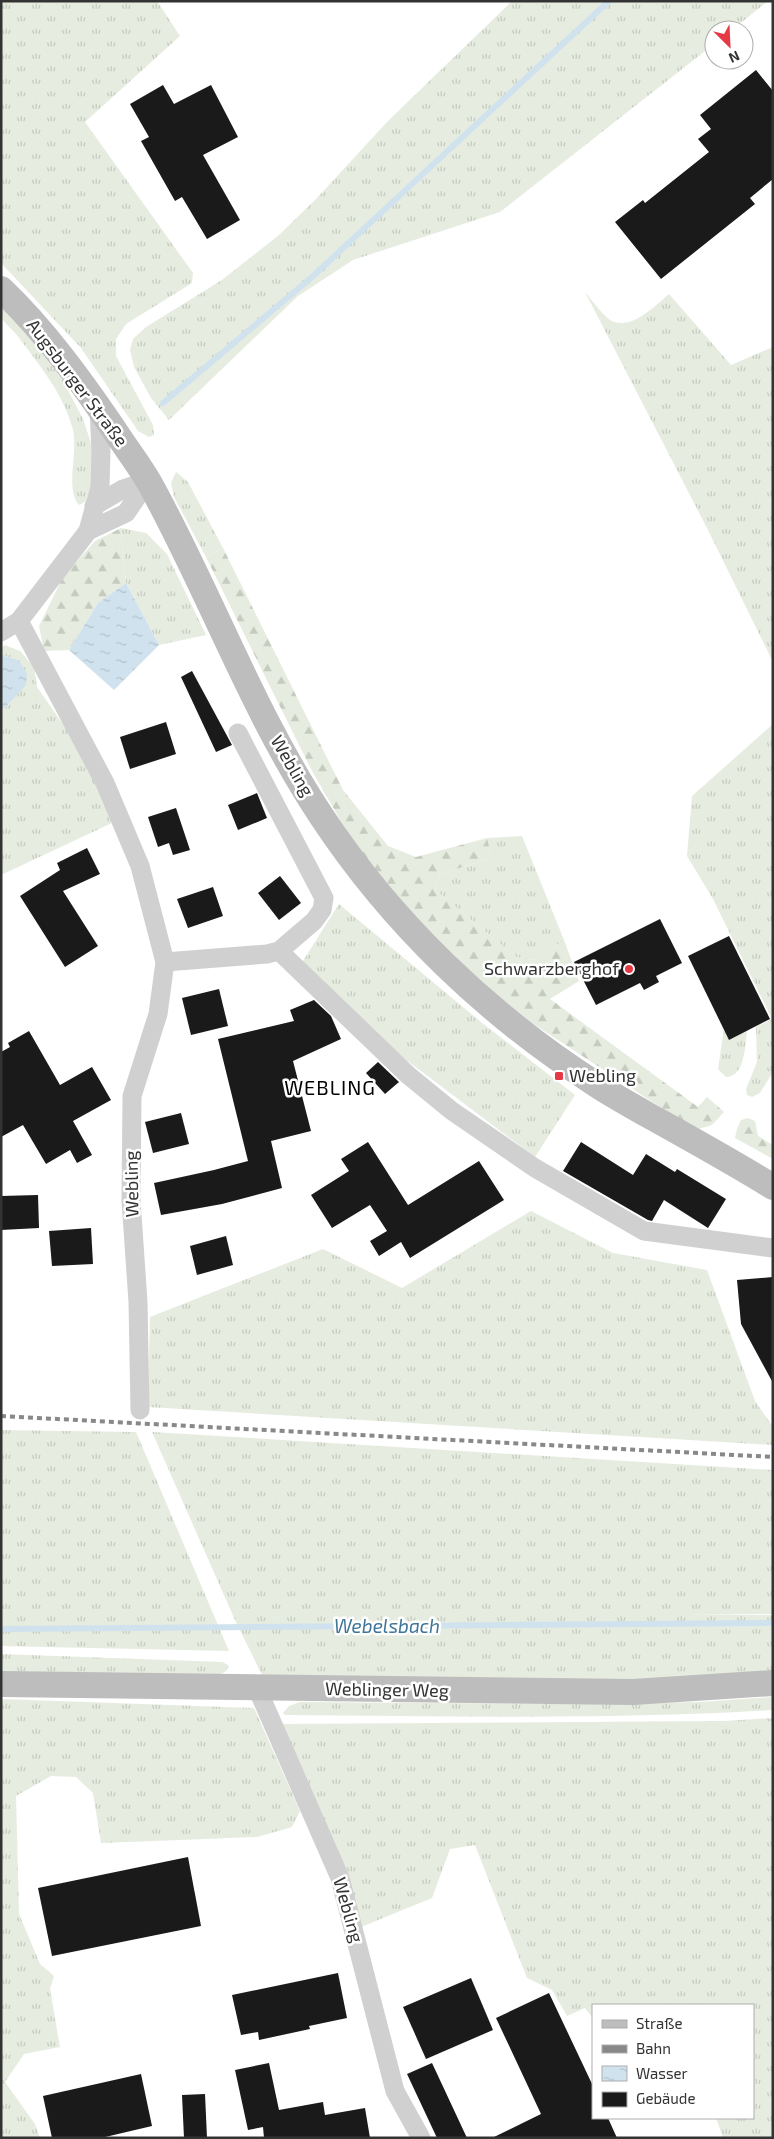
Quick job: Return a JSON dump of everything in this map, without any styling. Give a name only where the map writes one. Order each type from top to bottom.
[{"type":"main road","name":"Augsburger Straße","points":[[1,289],[42,331],[99,407],[148,481]]},
{"type":"main road","name":"Webling","points":[[148,481],[193,569],[258,707],[321,816],[365,877],[400,917],[481,999],[539,1045],[593,1083],[773,1187]]},
{"type":"main road","name":"Weblinger Weg","points":[[1,1684],[633,1692],[773,1684]]},
{"type":"street","points":[[1,632],[19,621],[88,531],[100,487],[102,451],[99,407]]},
{"type":"street","points":[[94,506],[123,489],[148,481]]},
{"type":"street","points":[[88,531],[126,513],[148,481]]},
{"type":"street","name":"Webling","points":[[19,621],[106,783],[140,866],[165,962],[158,1014],[132,1096],[131,1200],[138,1302],[140,1410]]},
{"type":"street","name":"Webling","points":[[238,733],[324,898],[322,910],[314,920],[279,951]]},
{"type":"street","points":[[165,962],[267,954],[279,951],[408,1074],[452,1111],[535,1168],[644,1231],[773,1248]]},
{"type":"street","name":"Webling","points":[[257,1688],[340,1878],[395,2091],[421,2138]]},
{"type":"green space","points":[[1,1],[157,1],[180,36],[85,122],[193,273],[192,283],[126,324],[116,339],[116,356],[153,425],[154,435],[149,437],[138,431],[81,348],[1,263]]},
{"type":"green space","points":[[512,1],[768,1],[744,20],[704,20],[704,52],[500,212],[353,260],[298,296],[169,420],[151,398],[134,367],[130,350],[133,339],[146,327],[222,280],[279,235],[317,198],[387,122]]},
{"type":"green space","points":[[585,292],[605,316],[612,321],[620,323],[635,320],[669,294],[731,365],[773,347],[773,662],[707,528]]},
{"type":"green space","points":[[1,301],[57,369],[83,419],[92,446],[92,482],[86,501],[79,505],[73,490],[74,439],[69,417],[49,379],[16,334],[3,320]]},
{"type":"green space","points":[[176,472],[188,482],[223,548],[206,557],[174,497],[171,483]]},
{"type":"green space","points":[[121,528],[146,533],[167,554],[206,635],[159,645],[126,583]]},
{"type":"green space","points":[[121,528],[126,583],[98,603],[69,650],[44,651],[39,626],[63,577],[95,541]]},
{"type":"green space","points":[[223,548],[343,790],[388,846],[416,857],[487,838],[492,858],[440,874],[435,890],[516,957],[536,960],[564,940],[579,981],[550,999],[698,1107],[707,1097],[724,1112],[712,1125],[695,1130],[494,998],[417,920],[352,840],[312,771],[206,557]]},
{"type":"green space","points":[[5,645],[20,651],[34,667],[37,687],[74,740],[114,822],[1,875],[1,712],[6,707],[19,660],[1,655],[1,648]]},
{"type":"green space","points":[[773,724],[773,1072],[760,1093],[752,1097],[747,1095],[746,1089],[757,1062],[756,1027],[772,1019],[713,899],[687,856],[692,796]]},
{"type":"green space","points":[[522,836],[564,940],[536,960],[516,957],[435,890],[440,874],[492,858],[487,838]]},
{"type":"green space","points":[[339,904],[481,1022],[575,1095],[535,1157],[401,1056],[301,964]]},
{"type":"green space","points":[[724,1029],[729,1040],[747,1031],[743,1059],[740,1066],[732,1076],[726,1077],[718,1069]]},
{"type":"green space","points":[[748,1118],[755,1121],[758,1136],[773,1145],[773,1159],[735,1138],[741,1120]]},
{"type":"green space","points":[[531,1211],[613,1253],[707,1270],[755,1401],[773,1427],[773,1445],[148,1407],[150,1317],[323,1249],[402,1288]]},
{"type":"green space","points":[[1,1430],[136,1432],[229,1651],[1,1646]]},
{"type":"green space","points":[[152,1432],[773,1470],[773,1614],[685,1615],[773,1615],[773,1673],[610,1682],[264,1679],[235,1620]]},
{"type":"green space","points":[[1,1654],[223,1662],[229,1666],[226,1671],[214,1678],[1,1674]]},
{"type":"green space","points":[[773,1697],[773,1710],[651,1715],[468,1716],[285,1715],[283,1713],[289,1706],[300,1702],[575,1704],[699,1702]]},
{"type":"green space","points":[[1,1699],[254,1708],[300,1811],[292,1827],[257,1837],[101,1843],[93,1793],[76,1777],[51,1776],[16,1796],[19,1914],[40,1964],[54,1976],[50,1989],[60,2047],[24,2054],[5,2082],[35,2124],[40,2138],[1,2138]]},
{"type":"green space","points":[[773,1718],[773,2138],[723,2138],[716,2119],[754,2119],[754,2004],[592,2004],[592,2017],[585,2008],[567,2016],[552,1990],[527,1978],[475,1845],[450,1849],[432,1898],[361,1927],[278,1724],[724,1721]]},
{"type":"water","points":[[126,583],[159,645],[114,690],[69,650],[98,603]]},
{"type":"water","points":[[1,655],[19,660],[27,674],[26,685],[1,712]]},
{"type":"building","points":[[756,70],[773,91],[773,179],[750,198],[755,204],[661,279],[615,222],[643,200],[645,203],[709,152],[698,139],[711,129],[700,115]]},
{"type":"building","points":[[163,85],[174,104],[211,85],[238,137],[203,155],[240,220],[207,239],[182,197],[175,201],[141,141],[149,137],[130,104]]},
{"type":"building","points":[[192,671],[232,745],[216,752],[181,677]]},
{"type":"building","points":[[166,722],[176,754],[130,769],[120,737]]},
{"type":"building","points":[[257,793],[267,818],[238,830],[228,805]]},
{"type":"building","points":[[176,808],[190,850],[173,855],[169,843],[158,847],[148,817]]},
{"type":"building","points":[[87,848],[100,874],[63,891],[98,946],[65,967],[20,896],[60,870],[57,863]]},
{"type":"building","points":[[280,876],[301,903],[279,920],[258,893]]},
{"type":"building","points":[[213,887],[223,916],[188,928],[177,899]]},
{"type":"building","points":[[660,919],[682,963],[656,976],[659,982],[644,990],[640,983],[596,1005],[574,962]]},
{"type":"building","points":[[729,936],[770,1019],[729,1040],[688,956]]},
{"type":"building","points":[[219,989],[228,1026],[191,1035],[182,998]]},
{"type":"building","points":[[314,1000],[331,1016],[341,1039],[293,1061],[311,1131],[271,1141],[282,1188],[222,1204],[161,1215],[154,1183],[248,1161],[218,1039],[294,1021],[290,1010]]},
{"type":"building","points":[[29,1031],[60,1085],[92,1067],[111,1100],[73,1121],[92,1155],[77,1163],[70,1150],[46,1164],[23,1125],[1,1137],[1,1052],[10,1047],[8,1043]]},
{"type":"building","points":[[378,1062],[399,1082],[385,1094],[366,1073]]},
{"type":"building","points":[[181,1113],[189,1144],[153,1153],[145,1122]]},
{"type":"building","points":[[368,1142],[408,1205],[479,1161],[504,1200],[410,1258],[401,1242],[379,1256],[370,1241],[387,1231],[370,1205],[332,1228],[311,1195],[349,1171],[341,1159]]},
{"type":"building","points":[[581,1142],[633,1175],[646,1154],[675,1172],[677,1169],[726,1199],[708,1228],[664,1200],[652,1221],[648,1220],[563,1171]]},
{"type":"building","points":[[38,1195],[39,1228],[1,1230],[1,1196]]},
{"type":"building","points":[[91,1228],[93,1264],[52,1266],[49,1231]]},
{"type":"building","points":[[226,1236],[233,1265],[197,1275],[190,1246]]},
{"type":"building","points":[[773,1277],[773,1383],[741,1324],[737,1280]]},
{"type":"building","points":[[188,1857],[201,1926],[52,1956],[38,1888]]},
{"type":"building","points":[[338,1973],[347,2018],[309,2026],[310,2029],[259,2040],[258,2032],[241,2035],[232,1995]]},
{"type":"building","points":[[471,1978],[493,2030],[426,2059],[403,2007]]},
{"type":"building","points":[[549,1993],[592,2084],[592,2119],[608,2119],[617,2138],[492,2138],[541,2114],[496,2018]]},
{"type":"building","points":[[269,2063],[279,2110],[323,2102],[325,2115],[365,2108],[370,2138],[264,2138],[263,2127],[248,2130],[235,2070]]},
{"type":"building","points":[[432,2063],[467,2138],[437,2138],[407,2074]]},
{"type":"building","points":[[141,2074],[152,2126],[101,2138],[52,2138],[43,2096]]},
{"type":"building","points":[[205,2094],[207,2138],[184,2138],[182,2095]]},
{"type":"waterway","points":[[163,403],[312,277],[609,1]]},
{"type":"waterway","name":"Webelsbach","points":[[1,1629],[773,1623]]},
{"type":"railway","points":[[1,1416],[773,1457]]},
{"type":"place","name":"Schwarzberghof","points":[[629,969]]},
{"type":"place","name":"Webling","points":[[559,1076]]},
{"type":"district","name":"WEBLING","points":[[330,1088]]}]
